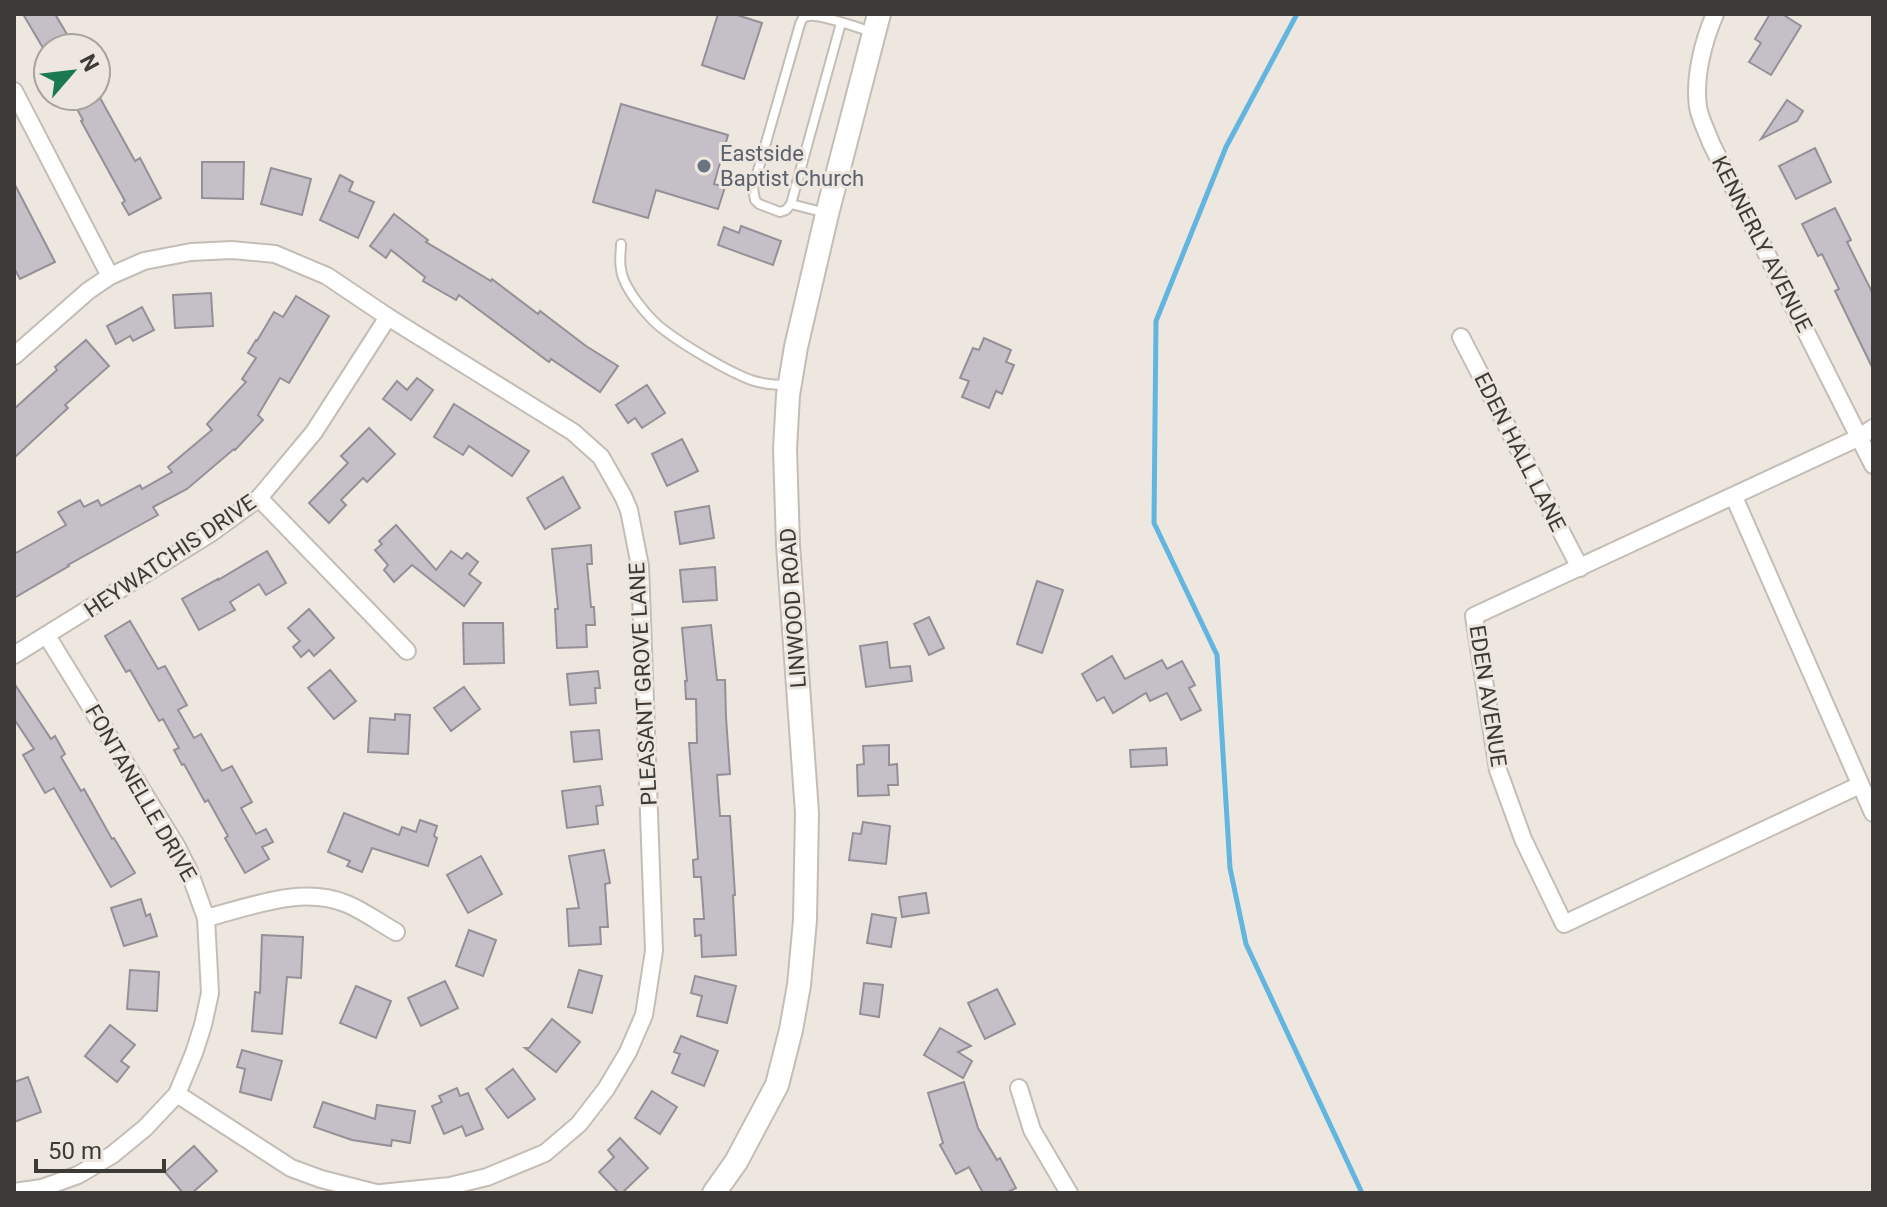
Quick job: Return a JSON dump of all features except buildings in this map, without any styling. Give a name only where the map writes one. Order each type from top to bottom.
[{"type":"street","name":"KENNERLY AVENUE","points":[[1715,14],[1707,33],[1698,82],[1698,109],[1711,143],[1866,432],[1873,465]]},
{"type":"street","name":"LINWOOD ROAD","points":[[714,1193],[736,1162],[777,1085],[799,985],[805,920],[807,813],[788,545],[785,449],[790,385],[827,214],[877,23]]},
{"type":"street","points":[[14,91],[110,276]]},
{"type":"street","name":"PLEASANT GROVE LANE","points":[[14,356],[88,291],[110,276],[144,261],[191,252],[232,250],[275,254],[327,276],[573,432],[601,457],[629,510],[640,566],[654,951],[644,1015],[606,1089],[579,1124],[545,1153],[487,1177],[450,1186],[378,1193],[291,1168],[177,1094]]},
{"type":"street","name":"HEYWATCHIS DRIVE","points":[[14,655],[211,533],[259,498],[314,432],[388,317]]},
{"type":"street","name":"EDEN HALL LANE","points":[[1461,337],[1580,568]]},
{"type":"street","name":"EDEN AVENUE","points":[[1860,785],[1564,924],[1523,839],[1498,770],[1474,616],[1734,497],[1866,432]]},
{"type":"street","points":[[1734,497],[1873,813]]},
{"type":"street","points":[[259,498],[407,651]]},
{"type":"street","name":"FONTANELLE DRIVE","points":[[14,1192],[43,1190],[78,1175],[112,1155],[145,1128],[177,1094],[194,1053],[210,993],[206,918],[189,871],[47,636]]},
{"type":"street","points":[[206,918],[281,899],[326,898],[347,904],[396,932]]},
{"type":"street","points":[[1019,1088],[1032,1130],[1069,1193]]},
{"type":"lane","points":[[841,23],[791,204],[780,212],[759,204],[753,188],[803,18],[811,15],[841,23],[877,23]]},
{"type":"lane","points":[[791,204],[827,214]]},
{"type":"lane","points":[[621,244],[621,269],[625,282],[643,309],[662,329],[706,357],[751,380],[790,385]]},
{"type":"waterway","points":[[1297,14],[1226,147],[1156,321],[1154,523],[1217,655],[1230,868],[1246,944],[1362,1193]]},
{"type":"place","name":"Eastside Baptist Church","points":[[704,166]]}]
